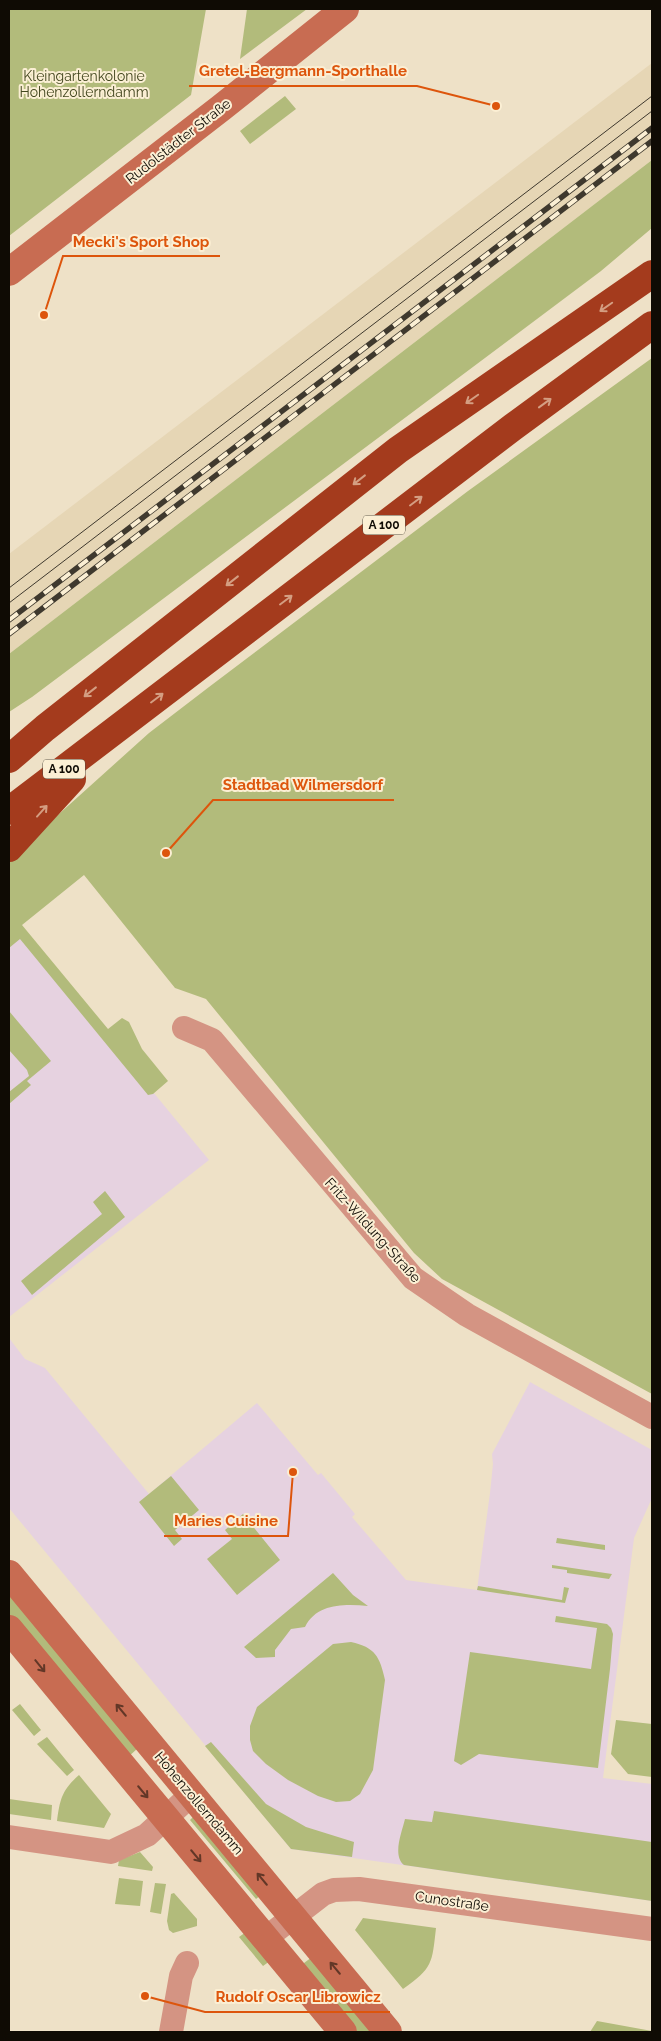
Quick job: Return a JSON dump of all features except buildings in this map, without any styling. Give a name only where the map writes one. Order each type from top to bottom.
[{"type":"highway","points":[[9,759],[45,728],[398,450],[650,275]]},
{"type":"highway","name":"A 100","points":[[9,811],[513,427],[652,325]]},
{"type":"highway","points":[[9,741],[45,728]]},
{"type":"highway","points":[[9,848],[118,728]]},
{"type":"main road","name":"Rudolstädter Straße","points":[[9,272],[216,112],[345,9]]},
{"type":"main road","name":"Hohenzollerndamm","points":[[9,1574],[388,2032]]},
{"type":"main road","points":[[9,1629],[343,2032]]},
{"type":"street","name":"Fritz-Wildung-Straße","points":[[184,1028],[212,1040],[322,1174],[413,1278],[467,1315],[652,1417]]},
{"type":"street","points":[[9,1837],[111,1852],[147,1835],[191,1795]]},
{"type":"street","name":"Cunostraße","points":[[266,1938],[323,1894],[334,1890],[359,1889],[652,1929]]},
{"type":"street","points":[[171,2032],[181,1976],[187,1963]]},
{"type":"shaded area","points":[[652,63],[652,160],[9,654],[9,554]]},
{"type":"shaded area","points":[[18,928],[209,1160],[9,1317],[9,936]]},
{"type":"shaded area","points":[[9,1338],[25,1359],[45,1368],[149,1494],[257,1403],[318,1475],[321,1473],[355,1514],[352,1517],[406,1580],[477,1590],[490,1493],[493,1464],[492,1454],[530,1382],[652,1450],[652,1498],[634,1538],[603,1778],[652,1784],[652,1901],[291,1849],[9,1508]]},
{"type":"green space","name":"Kleingartenkolonie Hohenzollerndamm","points":[[9,9],[206,9],[191,95],[9,236]]},
{"type":"green space","points":[[247,9],[307,9],[240,59]]},
{"type":"green space","points":[[285,96],[296,109],[250,144],[240,131]]},
{"type":"green space","points":[[652,160],[652,228],[601,271],[32,697],[9,712],[9,654]]},
{"type":"green space","points":[[652,358],[652,1394],[442,1279],[414,1253],[206,999],[175,988],[84,875],[22,925],[108,1029],[122,1018],[129,1022],[142,1049],[168,1081],[153,1094],[148,1095],[20,939],[9,948],[9,859],[149,733],[468,491]]},
{"type":"green space","points":[[9,1011],[51,1061],[27,1081],[31,1085],[9,1104],[9,1092],[29,1076],[27,1070],[9,1050]]},
{"type":"green space","points":[[105,1191],[125,1217],[32,1295],[21,1281],[102,1214],[93,1202]]},
{"type":"green space","points":[[171,1476],[199,1510],[175,1530],[182,1539],[174,1546],[139,1502]]},
{"type":"green space","points":[[243,1514],[280,1560],[237,1595],[207,1559],[232,1539],[225,1530]]},
{"type":"green space","points":[[557,1538],[605,1545],[605,1550],[556,1543]]},
{"type":"green space","points":[[552,1565],[612,1574],[609,1579],[567,1573],[567,1570],[552,1568]]},
{"type":"green space","points":[[333,1573],[353,1595],[368,1606],[341,1605],[324,1609],[310,1619],[305,1627],[291,1629],[275,1650],[275,1657],[256,1658],[244,1647]]},
{"type":"green space","points":[[478,1586],[562,1600],[564,1587],[569,1588],[565,1603],[477,1590]]},
{"type":"green space","points":[[9,1591],[138,1748],[127,1758],[9,1615]]},
{"type":"green space","points":[[556,1616],[607,1624],[613,1634],[598,1768],[479,1754],[461,1765],[454,1761],[470,1652],[591,1669],[597,1628],[555,1622]]},
{"type":"green space","points":[[351,1642],[366,1647],[375,1654],[381,1665],[385,1680],[373,1770],[360,1794],[350,1801],[336,1802],[318,1796],[288,1780],[266,1764],[253,1751],[250,1740],[250,1726],[257,1707],[333,1644]]},
{"type":"green space","points":[[20,1704],[41,1730],[34,1736],[12,1710]]},
{"type":"green space","points":[[616,1720],[652,1724],[652,1777],[628,1774],[611,1754]]},
{"type":"green space","points":[[47,1737],[74,1770],[67,1776],[37,1744]]},
{"type":"green space","points":[[211,1742],[266,1804],[306,1827],[354,1842],[352,1857],[291,1849],[205,1746]]},
{"type":"green space","points":[[79,1775],[111,1814],[104,1828],[57,1821],[59,1807],[65,1790]]},
{"type":"green space","points":[[9,1799],[52,1805],[51,1820],[9,1814]]},
{"type":"green space","points":[[434,1811],[652,1842],[652,1901],[404,1865],[400,1861],[398,1849],[405,1819],[432,1822]]},
{"type":"green space","points":[[194,1816],[261,1895],[256,1899],[190,1820]]},
{"type":"green space","points":[[140,1852],[153,1867],[152,1871],[118,1866],[119,1860]]},
{"type":"green space","points":[[119,1878],[143,1881],[140,1906],[115,1904]]},
{"type":"green space","points":[[155,1883],[166,1884],[161,1914],[150,1912]]},
{"type":"green space","points":[[174,1893],[197,1919],[197,1926],[173,1933],[169,1930],[167,1921],[171,1894]]},
{"type":"green space","points":[[363,1918],[436,1928],[432,1957],[426,1970],[403,1989],[355,1930]]},
{"type":"green space","points":[[246,1932],[270,1961],[263,1966],[239,1937]]},
{"type":"green space","points":[[312,1957],[375,2032],[355,2032],[300,1966]]},
{"type":"green space","points":[[597,2021],[652,2031],[652,2032],[590,2032]]},
{"type":"tram line","points":[[9,588],[652,96]]},
{"type":"tram line","points":[[9,603],[652,111]]},
{"type":"railway","points":[[9,620],[652,128]]},
{"type":"railway","points":[[9,634],[652,141]]},
{"type":"place","name":"Gretel-Bergmann-Sporthalle","points":[[496,106]]},
{"type":"place","name":"Mecki's Sport Shop","points":[[44,315]]},
{"type":"place","name":"Stadtbad Wilmersdorf","points":[[166,853]]},
{"type":"place","name":"Maries Cuisine","points":[[293,1472]]},
{"type":"place","name":"Rudolf Oscar Librowicz","points":[[145,1996]]}]
